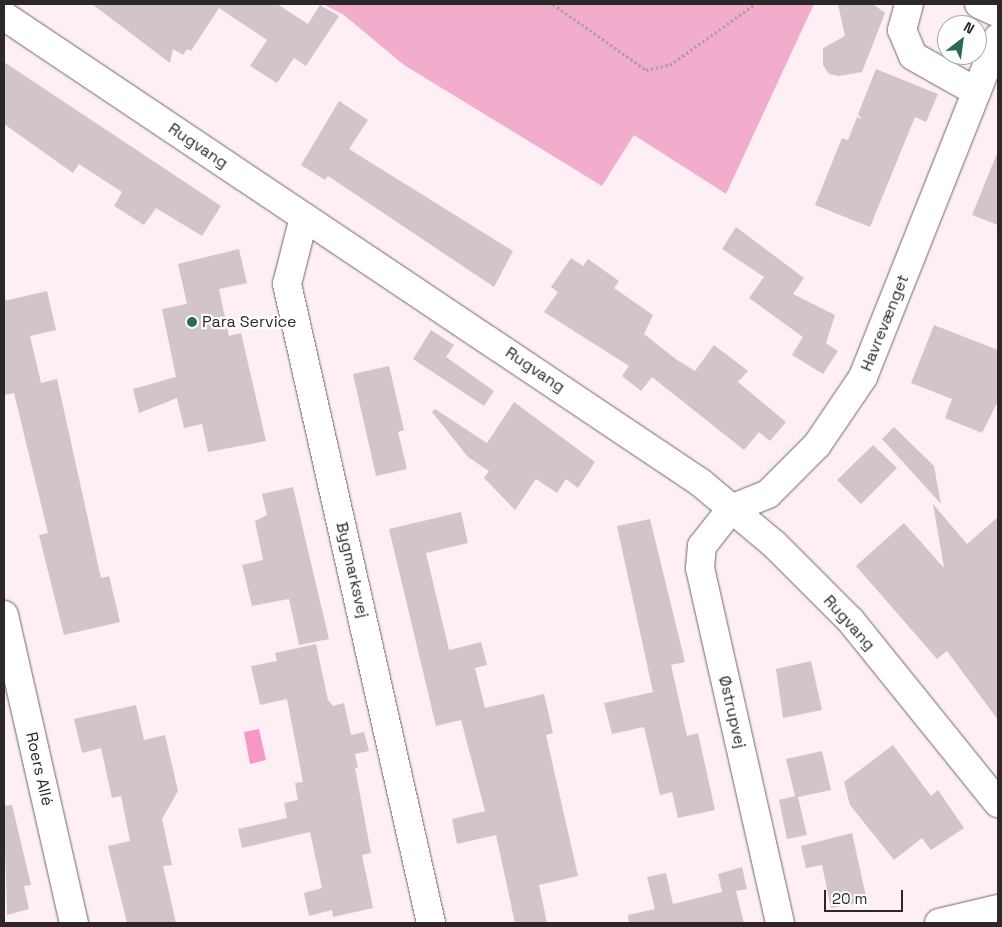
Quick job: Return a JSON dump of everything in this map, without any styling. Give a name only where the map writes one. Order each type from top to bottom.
[{"type":"street","points":[[909,4],[902,30],[913,56],[977,92]]},
{"type":"street","points":[[979,4],[998,13]]},
{"type":"street","name":"Rugvang","points":[[4,16],[693,477],[774,544],[851,621],[998,803]]},
{"type":"street","name":"Havrevænget","points":[[731,509],[768,494],[817,445],[863,377],[998,38]]},
{"type":"street","name":"Bygmarksvej","points":[[304,217],[287,284],[432,923]]},
{"type":"street","name":"Østrupvej","points":[[731,509],[702,546],[700,568],[780,923]]},
{"type":"street","name":"Roers Allé","points":[[4,615],[74,923]]},
{"type":"street","points":[[939,923],[998,909]]},
{"type":"path","points":[[553,4],[646,70],[670,65],[755,4]]},
{"type":"shaded area","points":[[323,4],[814,4],[726,194],[634,135],[602,186],[404,65],[344,15]]},
{"type":"shaded area","points":[[259,729],[266,760],[250,764],[244,732]]},
{"type":"building","points":[[92,4],[277,4],[308,24],[320,5],[339,16],[306,66],[294,58],[277,83],[250,66],[267,40],[219,8],[191,51],[187,49],[183,55],[173,49],[170,63]]},
{"type":"building","points":[[838,4],[873,4],[885,13],[862,72],[839,76],[829,74],[823,65],[823,48],[845,36]]},
{"type":"building","points":[[4,62],[221,206],[202,236],[156,208],[144,225],[114,206],[122,192],[79,164],[73,173],[4,124]]},
{"type":"building","points":[[876,69],[938,94],[926,122],[915,117],[870,227],[815,205],[842,138],[848,140],[857,117],[862,119],[858,114]]},
{"type":"building","points":[[339,101],[368,120],[349,149],[513,251],[494,287],[328,176],[325,180],[301,165]]},
{"type":"building","points":[[998,151],[998,225],[972,215]]},
{"type":"building","points":[[736,227],[804,278],[793,294],[835,315],[826,343],[838,351],[823,374],[792,355],[803,337],[749,298],[764,277],[722,249]]},
{"type":"building","points":[[239,249],[247,283],[219,289],[229,336],[241,333],[266,441],[208,452],[202,424],[184,428],[177,398],[139,413],[133,389],[176,377],[162,309],[187,304],[178,264]]},
{"type":"building","points":[[571,258],[583,266],[588,259],[619,281],[614,288],[653,315],[644,334],[677,360],[695,371],[714,345],[748,371],[738,382],[786,422],[770,441],[759,432],[744,450],[652,377],[641,391],[622,376],[629,366],[544,312],[558,292],[551,287]]},
{"type":"building","points":[[47,291],[56,330],[30,336],[41,383],[57,379],[101,578],[109,576],[120,622],[64,635],[39,535],[48,533],[14,393],[4,395],[4,301]]},
{"type":"building","points":[[934,325],[998,350],[998,401],[982,433],[945,418],[952,399],[911,383]]},
{"type":"building","points":[[431,330],[454,345],[446,357],[494,391],[484,406],[413,359]]},
{"type":"building","points":[[389,366],[404,430],[398,432],[407,469],[376,476],[353,374]]},
{"type":"building","points":[[514,402],[595,462],[578,488],[566,479],[557,493],[536,479],[515,510],[484,478],[489,471],[468,457],[432,412],[435,409],[487,443]]},
{"type":"building","points":[[894,427],[934,466],[941,504],[882,439]]},
{"type":"building","points":[[873,445],[897,468],[861,504],[837,480]]},
{"type":"building","points":[[293,487],[329,639],[299,645],[289,599],[252,606],[242,565],[263,560],[255,521],[267,515],[262,494]]},
{"type":"building","points":[[933,504],[967,544],[998,517],[998,720],[947,651],[937,659],[856,566],[904,523],[944,568]]},
{"type":"building","points":[[461,512],[468,543],[426,553],[449,650],[481,642],[487,665],[475,668],[485,708],[544,694],[553,733],[546,735],[578,876],[539,885],[547,923],[515,923],[496,835],[457,844],[452,819],[485,811],[461,720],[436,726],[389,529]]},
{"type":"building","points":[[650,519],[685,662],[671,665],[687,736],[698,733],[715,810],[678,818],[672,792],[660,795],[644,727],[612,734],[604,703],[653,692],[617,526]]},
{"type":"building","points":[[316,644],[328,700],[333,706],[344,703],[351,735],[364,732],[369,751],[355,754],[358,768],[355,768],[371,853],[362,855],[373,908],[333,917],[332,910],[309,916],[304,893],[322,888],[310,832],[242,848],[238,829],[287,818],[284,803],[298,800],[295,783],[303,782],[287,699],[260,705],[251,666],[277,661],[275,653]]},
{"type":"building","points":[[811,661],[822,710],[783,718],[776,669]]},
{"type":"building","points":[[136,705],[144,740],[165,735],[178,791],[162,819],[172,865],[163,866],[176,923],[127,923],[108,846],[130,841],[121,796],[112,798],[101,748],[82,753],[74,719]]},
{"type":"building","points":[[893,745],[931,796],[938,790],[964,828],[931,850],[922,838],[894,860],[850,805],[844,782]]},
{"type":"building","points":[[822,751],[831,790],[798,797],[807,835],[787,839],[779,800],[795,796],[786,759]]},
{"type":"building","points":[[12,805],[31,885],[24,886],[29,909],[7,915],[4,806]]},
{"type":"building","points":[[852,833],[867,901],[831,908],[822,865],[806,868],[801,846]]},
{"type":"building","points":[[742,867],[747,889],[736,891],[744,923],[629,923],[628,915],[655,909],[647,877],[666,873],[673,904],[722,892],[718,874]]},
{"type":"place","name":"Para Service","points":[[192,322]]}]
